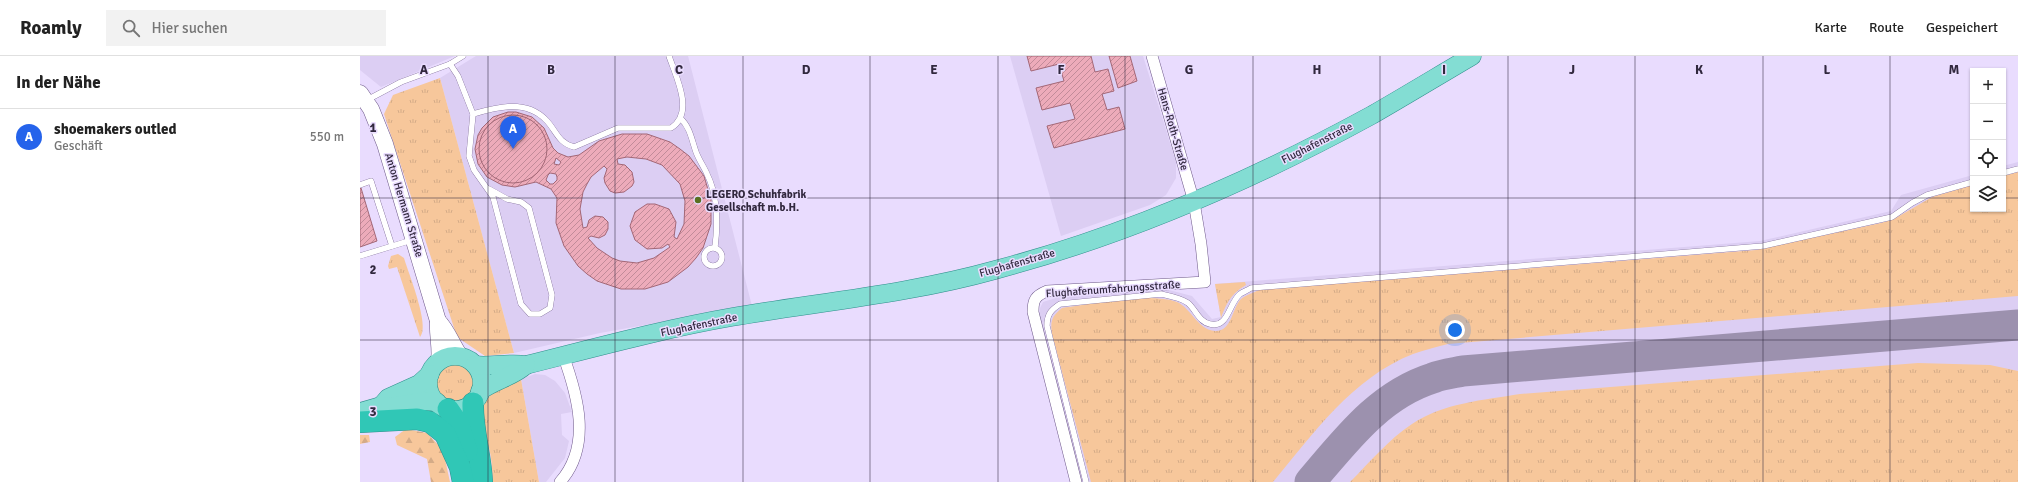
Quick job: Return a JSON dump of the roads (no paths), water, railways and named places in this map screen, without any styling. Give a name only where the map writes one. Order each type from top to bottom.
[{"type":"highway","points":[[477,397],[473,415],[481,459],[482,482]]},
{"type":"highway","points":[[442,405],[459,425],[467,449],[470,467],[469,482]]},
{"type":"highway","points":[[360,422],[417,419],[430,422],[446,434],[460,467],[462,482]]},
{"type":"main road","name":"Flughafenstraße","points":[[360,412],[381,406],[390,407],[424,401],[464,408],[491,384],[518,372],[526,365],[563,355],[729,318],[898,291],[976,275],[1078,245],[1194,202],[1331,136],[1472,56]]},
{"type":"main road","name":"Anton Hermann Straße","points":[[363,97],[378,124],[385,144],[438,322],[437,332],[440,351],[435,368]]},
{"type":"main road","name":"Anton Hermann Straße","points":[[438,322],[444,327],[452,346],[468,361]]},
{"type":"main road","name":"Flughafenstraße","points":[[381,406],[388,398],[419,384],[448,356],[487,366],[516,363],[526,365]]},
{"type":"main road","points":[[468,361],[480,373],[482,383],[477,397]]},
{"type":"main road","points":[[435,368],[428,385],[442,405]]},
{"type":"street","name":"Hans-Roth-Straße","points":[[1152,56],[1194,202]]},
{"type":"street","name":"Flughafenumfahrungsstraße","points":[[1076,482],[1033,312],[1034,300],[1038,295],[1047,291],[1205,282],[1201,244],[1194,202]]},
{"type":"street","points":[[560,482],[577,451],[580,419],[572,378],[563,355]]},
{"type":"lane","points":[[363,97],[450,64],[463,56]]},
{"type":"lane","points":[[472,114],[510,105],[533,111],[546,120],[558,138],[567,145],[574,147],[618,128],[671,128],[677,125],[681,119],[682,98],[669,56]]},
{"type":"lane","points":[[450,64],[458,76],[472,114],[469,156],[474,170],[489,189],[493,197],[521,304],[530,314],[540,314],[550,308],[552,295],[529,208],[521,202],[507,199],[489,189]]},
{"type":"lane","points":[[681,119],[686,123],[696,153],[712,186],[717,224],[714,247]]},
{"type":"lane","points":[[2006,172],[2018,169]]},
{"type":"lane","points":[[360,185],[371,181],[392,246]]},
{"type":"lane","points":[[1086,482],[1047,326],[1047,317],[1051,310],[1060,304],[1161,294],[1187,303],[1204,322],[1210,325],[1224,321],[1230,307],[1240,295],[1251,288],[1763,246],[1892,217],[1912,203],[1927,195],[1970,183]]},
{"type":"lane","points":[[360,256],[414,240]]},
{"type":"place","name":"shoemakers outled","points":[[513,149]]},
{"type":"place","name":"LEGERO Schuhfabrik Gesellschaft m.b.H.","points":[[698,200]]}]
